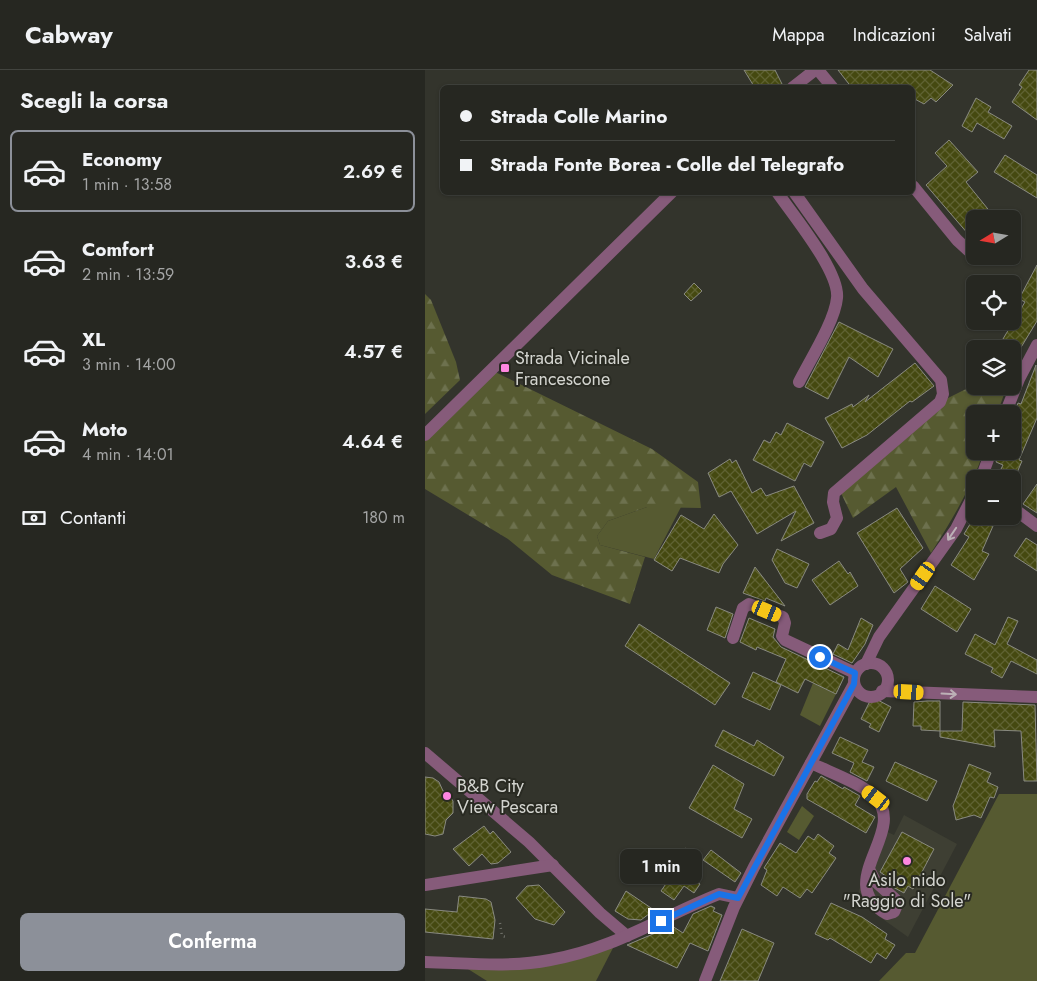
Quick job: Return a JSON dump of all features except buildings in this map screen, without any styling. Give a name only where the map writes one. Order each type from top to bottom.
[{"type":"street","points":[[796,85],[815,70]]},
{"type":"street","points":[[819,70],[831,85]]},
{"type":"street","points":[[915,188],[966,248]]},
{"type":"street","points":[[425,435],[670,195]]},
{"type":"street","points":[[779,195],[825,262],[837,297],[831,317],[799,382]]},
{"type":"street","points":[[796,195],[863,289],[941,380],[943,386],[940,402],[834,493],[833,502],[837,518],[831,529],[820,533]]},
{"type":"street","points":[[1009,405],[1019,379],[1037,345]]},
{"type":"street","points":[[705,981],[738,898],[841,710],[855,678],[866,664],[879,637],[956,529],[966,510]]},
{"type":"street","points":[[1021,514],[1037,526]]},
{"type":"street","points":[[733,638],[743,608],[749,604],[783,618],[785,623],[782,636],[785,640],[855,678],[858,690],[864,695],[875,696],[882,691],[887,680],[885,671],[874,664],[866,664]]},
{"type":"street","points":[[882,691],[1037,697]]},
{"type":"street","points":[[841,710],[864,695]]},
{"type":"street","points":[[425,753],[529,842],[627,936]]},
{"type":"street","points":[[811,763],[867,791],[876,798],[882,808],[881,832],[869,869]]},
{"type":"street","points":[[425,885],[553,865]]},
{"type":"street","points":[[425,962],[511,963],[549,961],[593,950],[719,894],[738,898]]},
{"type":"path","points":[[500,923],[502,936],[506,938]]},
{"type":"shaded area","points":[[904,815],[957,844],[908,937],[856,900],[879,828],[894,835]]},
{"type":"green space","points":[[425,294],[431,300],[456,362],[460,380],[425,414]]},
{"type":"green space","points":[[491,370],[652,449],[698,482],[701,508],[647,507],[608,521],[597,536],[600,545],[645,557],[630,604],[552,575],[508,539],[425,489],[425,435]]},
{"type":"green space","points":[[966,389],[966,395],[1004,395],[1000,405],[966,405],[966,460],[980,460],[976,470],[966,470],[966,493],[931,553],[896,487],[853,518],[839,489],[940,402]]},
{"type":"green space","points":[[647,507],[681,507],[654,559],[600,545],[597,536],[608,521]]},
{"type":"green space","points":[[813,683],[836,694],[820,726],[800,715]]},
{"type":"green space","points":[[999,794],[1037,794],[1037,981],[879,981],[906,953],[915,953]]},
{"type":"green space","points":[[802,806],[814,816],[799,840],[787,832]]},
{"type":"green space","points":[[614,946],[596,981],[487,981],[468,969]]},
{"type":"place","name":"Strada Vicinale Francescone","points":[[505,368]]},
{"type":"place","name":"B&B City View Pescara","points":[[447,796]]},
{"type":"place","name":"Asilo nido \"Raggio di Sole\"","points":[[907,861]]},
{"type":"route","points":[[661,921],[722,893],[738,898],[854,684],[855,673],[820,657]]}]
